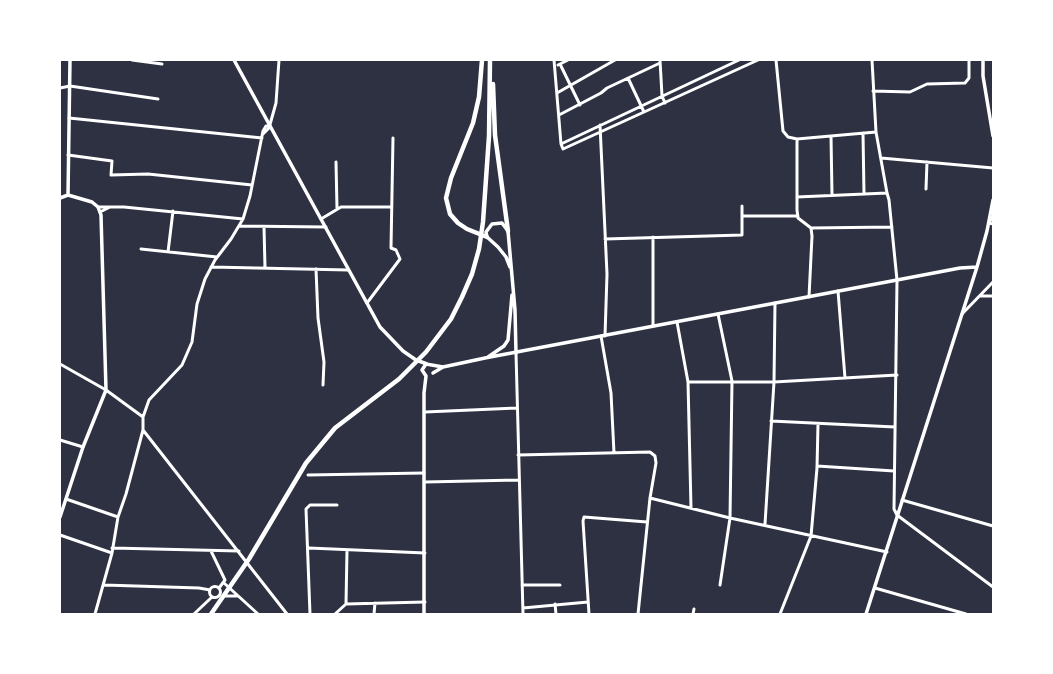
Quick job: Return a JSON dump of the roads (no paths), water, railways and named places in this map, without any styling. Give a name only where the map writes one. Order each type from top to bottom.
[{"type":"highway","points":[[482,60],[479,97],[474,117],[446,198],[450,214],[458,223],[467,229],[487,237]]},
{"type":"highway","points":[[211,614],[249,559],[306,463],[335,428],[399,379],[412,367],[438,339],[451,319],[472,274],[483,222],[489,136],[490,61]]},
{"type":"highway","points":[[490,61],[495,134],[508,231]]},
{"type":"street","points":[[68,195],[70,60]]},
{"type":"street","points":[[132,60],[162,64]]},
{"type":"street","points":[[234,60],[348,270],[387,336],[416,360],[426,376],[424,412],[424,614]]},
{"type":"street","points":[[95,614],[112,553],[118,517],[126,494],[143,430],[143,417],[149,400],[182,365],[192,342],[197,304],[204,280],[217,257],[243,219],[265,128],[270,126],[276,103],[279,60]]},
{"type":"street","points":[[554,60],[561,144],[563,149],[758,60]]},
{"type":"street","points":[[555,67],[568,60]]},
{"type":"street","points":[[557,93],[615,60]]},
{"type":"street","points":[[561,144],[740,60]]},
{"type":"street","points":[[776,60],[783,131],[788,137],[798,139],[876,132]]},
{"type":"street","points":[[872,60],[876,132],[887,193],[890,200],[897,280],[897,375],[893,501],[897,515],[993,587]]},
{"type":"street","points":[[874,91],[910,92],[927,84],[965,83],[969,78],[969,60]]},
{"type":"street","points":[[983,60],[983,76],[993,136]]},
{"type":"street","points":[[559,115],[660,61],[662,96],[665,102]]},
{"type":"street","points":[[560,64],[580,105]]},
{"type":"street","points":[[628,78],[644,112]]},
{"type":"street","points":[[60,88],[70,86],[158,99]]},
{"type":"street","points":[[632,110],[635,116]]},
{"type":"street","points":[[69,118],[263,136]]},
{"type":"street","points":[[600,125],[607,274],[603,336],[611,393],[614,453]]},
{"type":"street","points":[[863,133],[864,194]]},
{"type":"street","points":[[831,136],[832,195]]},
{"type":"street","points":[[367,303],[400,259],[396,250],[390,248],[393,138]]},
{"type":"street","points":[[798,139],[796,197],[798,218],[811,228],[892,227]]},
{"type":"street","points":[[68,155],[112,161],[111,175],[148,174],[252,185]]},
{"type":"street","points":[[881,158],[993,168]]},
{"type":"street","points":[[336,162],[337,209]]},
{"type":"street","points":[[926,189],[927,162]]},
{"type":"street","points":[[796,197],[887,193]]},
{"type":"street","points":[[60,198],[68,195],[92,202],[99,210],[106,390],[83,447],[60,517]]},
{"type":"street","points":[[991,223],[993,200]]},
{"type":"street","points":[[605,238],[742,235],[742,206]]},
{"type":"street","points":[[99,210],[110,207],[173,211],[243,219]]},
{"type":"street","points":[[99,210],[110,207]]},
{"type":"street","points":[[321,219],[341,207],[391,207]]},
{"type":"street","points":[[168,252],[173,211]]},
{"type":"street","points":[[742,216],[798,216]]},
{"type":"street","points":[[866,614],[993,216]]},
{"type":"street","points":[[510,267],[506,257],[498,246],[487,237],[488,227],[497,222],[506,226],[508,231],[513,288],[523,614]]},
{"type":"street","points":[[239,226],[326,227]]},
{"type":"street","points":[[264,227],[265,268]]},
{"type":"street","points":[[809,297],[812,236],[811,228]]},
{"type":"street","points":[[653,238],[653,326]]},
{"type":"street","points":[[141,249],[217,257]]},
{"type":"street","points":[[211,267],[348,270]]},
{"type":"street","points":[[426,376],[443,367],[485,358],[960,268],[977,267]]},
{"type":"street","points":[[316,270],[318,318],[324,362],[324,385]]},
{"type":"street","points":[[961,315],[993,282]]},
{"type":"street","points":[[485,358],[496,352],[508,340],[513,288]]},
{"type":"street","points":[[838,291],[845,378]]},
{"type":"street","points":[[981,296],[993,296]]},
{"type":"street","points":[[765,524],[774,382],[775,303]]},
{"type":"street","points":[[718,314],[732,381],[730,518],[720,585]]},
{"type":"street","points":[[677,322],[688,382],[691,508]]},
{"type":"street","points":[[416,360],[443,367]]},
{"type":"street","points":[[60,364],[106,390],[143,417]]},
{"type":"street","points":[[422,370],[423,366],[429,364]]},
{"type":"street","points":[[429,364],[434,368],[433,373]]},
{"type":"street","points":[[688,382],[774,382],[897,375]]},
{"type":"street","points":[[424,412],[517,408]]},
{"type":"street","points":[[771,421],[895,427]]},
{"type":"street","points":[[780,614],[811,536],[817,466],[818,424]]},
{"type":"street","points":[[143,430],[287,614]]},
{"type":"street","points":[[60,440],[83,447]]},
{"type":"street","points":[[518,455],[650,452],[655,456],[656,463],[647,522],[638,614]]},
{"type":"street","points":[[817,466],[894,471]]},
{"type":"street","points":[[308,475],[424,473]]},
{"type":"street","points":[[424,482],[518,480]]},
{"type":"street","points":[[66,498],[118,517]]},
{"type":"street","points":[[650,498],[730,518],[765,524],[811,536],[887,552]]},
{"type":"street","points":[[902,500],[993,526]]},
{"type":"street","points":[[310,614],[307,506],[337,505]]},
{"type":"street","points":[[589,614],[583,521],[584,517],[647,522]]},
{"type":"street","points":[[60,536],[112,553]]},
{"type":"street","points":[[112,548],[239,551]]},
{"type":"street","points":[[309,548],[425,552]]},
{"type":"street","points":[[346,604],[347,550]]},
{"type":"street","points":[[211,551],[224,583],[258,614]]},
{"type":"street","points":[[219,588],[224,583]]},
{"type":"street","points":[[104,585],[200,588],[210,590]]},
{"type":"street","points":[[522,585],[560,585]]},
{"type":"street","points":[[210,590],[214,586],[219,588]]},
{"type":"street","points":[[219,588],[220,596]]},
{"type":"street","points":[[875,588],[966,614]]},
{"type":"street","points":[[210,590],[212,597]]},
{"type":"street","points":[[194,614],[212,597],[238,596]]},
{"type":"street","points":[[335,614],[346,604],[425,602]]},
{"type":"street","points":[[523,608],[588,602]]},
{"type":"street","points":[[374,614],[375,603]]},
{"type":"street","points":[[555,604],[556,614]]},
{"type":"street","points":[[693,614],[694,610]]}]
